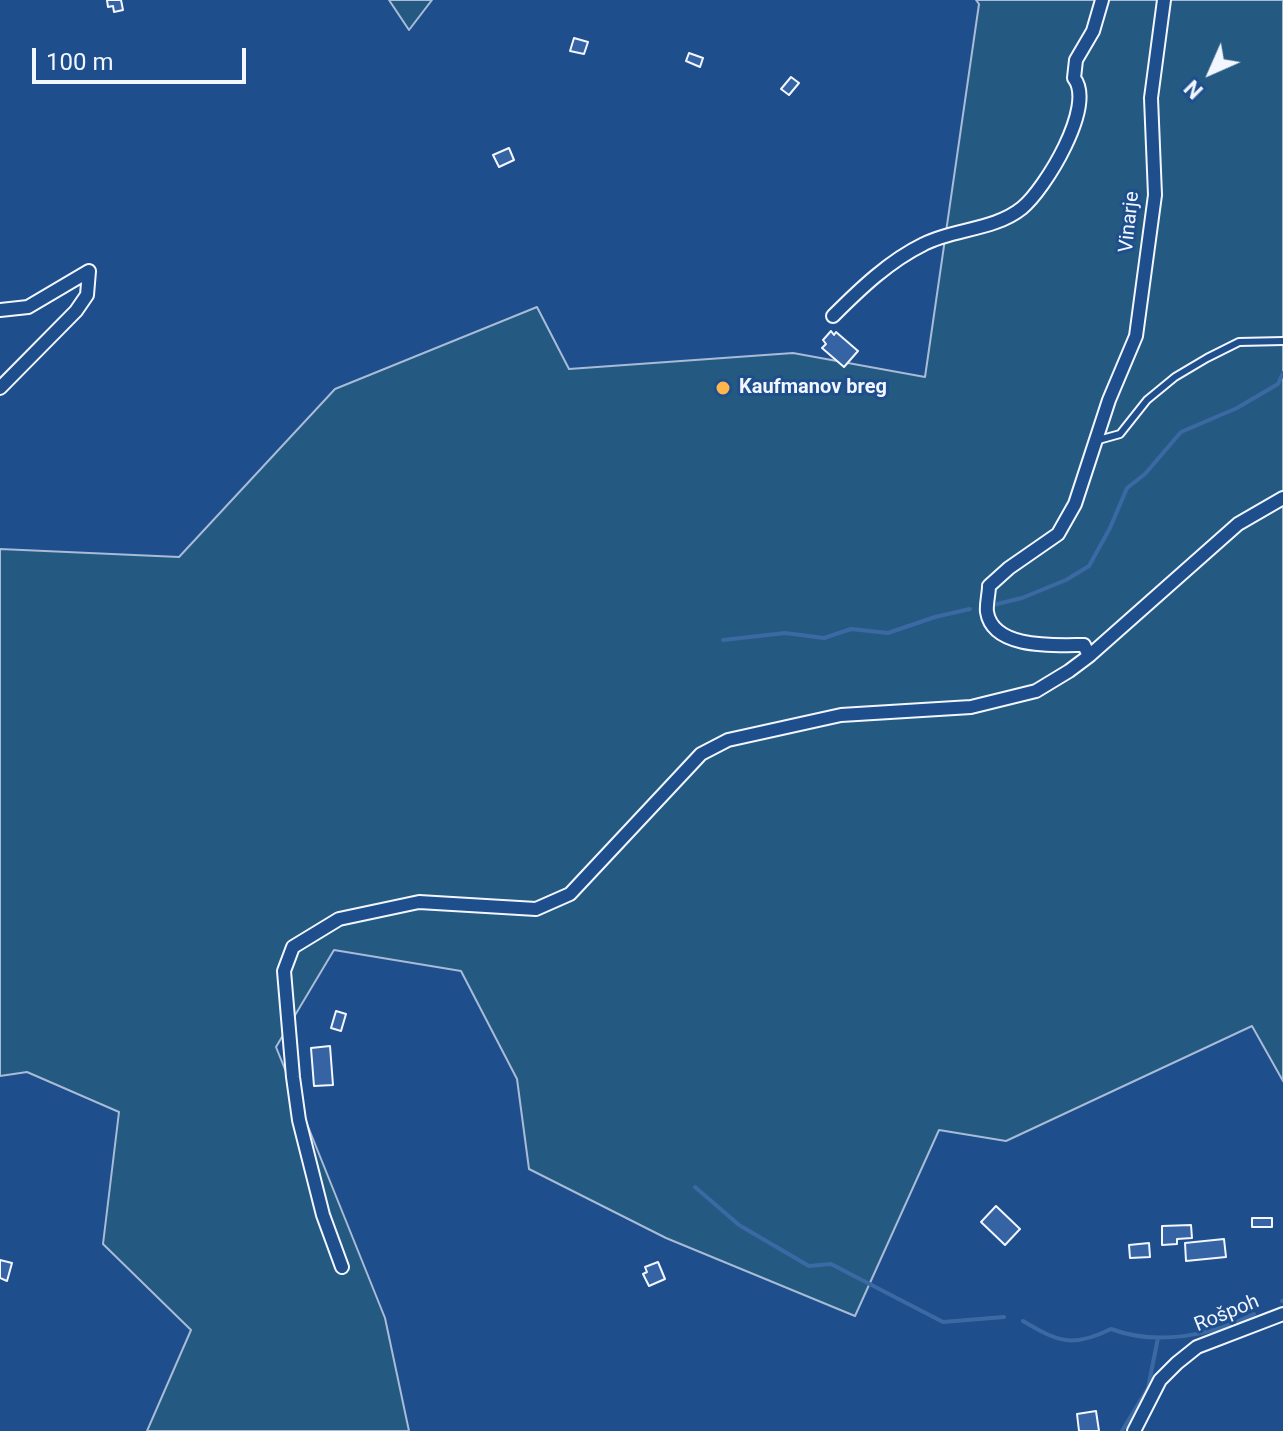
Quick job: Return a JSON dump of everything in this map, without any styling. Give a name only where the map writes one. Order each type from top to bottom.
[{"type":"street","points":[[833,316],[889,265],[926,242],[979,228],[1021,208],[1054,168],[1077,118],[1078,83],[1071,77],[1076,60],[1093,31],[1102,0]]},
{"type":"street","name":"Vinarje","points":[[1089,656],[1084,645],[1026,645],[997,630],[987,614],[989,586],[1058,534],[1075,504],[1109,400],[1136,336],[1155,195],[1151,98],[1164,0]]},
{"type":"street","points":[[0,310],[28,307],[89,271],[87,295],[76,311],[0,388]]},
{"type":"street","points":[[342,1267],[323,1215],[299,1120],[284,971],[293,947],[339,919],[419,902],[536,909],[570,894],[701,754],[728,740],[841,715],[971,707],[1036,691],[1089,656],[1238,524],[1283,498]]},
{"type":"street","name":"Rošpoh","points":[[1134,1431],[1160,1380],[1197,1347],[1283,1314]]},
{"type":"lane","points":[[1095,441],[1120,434],[1147,400],[1175,377],[1207,358],[1239,342],[1283,341]]},
{"type":"shaded area","points":[[389,0],[432,0],[409,30]]},
{"type":"shaded area","points":[[976,0],[1283,0],[1283,1081],[1252,1026],[1006,1141],[939,1130],[855,1316],[666,1238],[529,1169],[517,1079],[461,971],[334,950],[276,1047],[385,1318],[409,1431],[147,1431],[191,1330],[103,1244],[119,1112],[27,1072],[0,1076],[0,549],[179,557],[335,389],[537,307],[569,369],[793,353],[925,377],[979,4]]},
{"type":"building","points":[[107,0],[121,0],[123,10],[114,12],[113,6],[108,7]]},
{"type":"building","points":[[574,38],[588,42],[584,54],[570,51]]},
{"type":"building","points":[[689,53],[703,58],[700,67],[686,61]]},
{"type":"building","points":[[791,77],[799,83],[789,95],[781,89]]},
{"type":"building","points":[[509,148],[514,160],[499,167],[493,155]]},
{"type":"building","points":[[831,331],[858,351],[844,367],[822,348],[826,344],[823,340]]},
{"type":"building","points":[[336,1011],[346,1014],[341,1031],[331,1028]]},
{"type":"building","points":[[330,1046],[333,1085],[314,1086],[311,1048]]},
{"type":"building","points":[[996,1206],[1020,1229],[1005,1245],[981,1222]]},
{"type":"building","points":[[1252,1218],[1272,1218],[1272,1227],[1252,1227]]},
{"type":"building","points":[[1191,1225],[1192,1238],[1177,1239],[1177,1244],[1162,1245],[1162,1226]]},
{"type":"building","points":[[1224,1239],[1226,1257],[1186,1261],[1185,1243]]},
{"type":"building","points":[[1149,1243],[1150,1257],[1130,1258],[1129,1245]]},
{"type":"building","points":[[0,1260],[12,1263],[7,1281],[0,1278]]},
{"type":"building","points":[[658,1262],[665,1279],[649,1286],[643,1274],[647,1272],[645,1267]]},
{"type":"building","points":[[1096,1411],[1099,1431],[1079,1431],[1077,1414]]},
{"type":"waterway","points":[[993,605],[1022,598],[1066,580],[1089,566],[1127,488],[1145,474],[1181,432],[1237,408],[1278,384],[1283,373]]},
{"type":"waterway","points":[[723,640],[785,633],[824,638],[851,629],[888,633],[970,609]]},
{"type":"waterway","points":[[695,1187],[739,1225],[809,1266],[831,1264],[943,1322],[1004,1317]]},
{"type":"waterway","points":[[1023,1321],[1046,1334],[1066,1340],[1086,1339],[1111,1329],[1165,1338],[1202,1333],[1254,1314]]},
{"type":"waterway","points":[[1122,1431],[1148,1388],[1158,1338]]},
{"type":"place","name":"Kaufmanov breg","points":[[723,388]]}]
